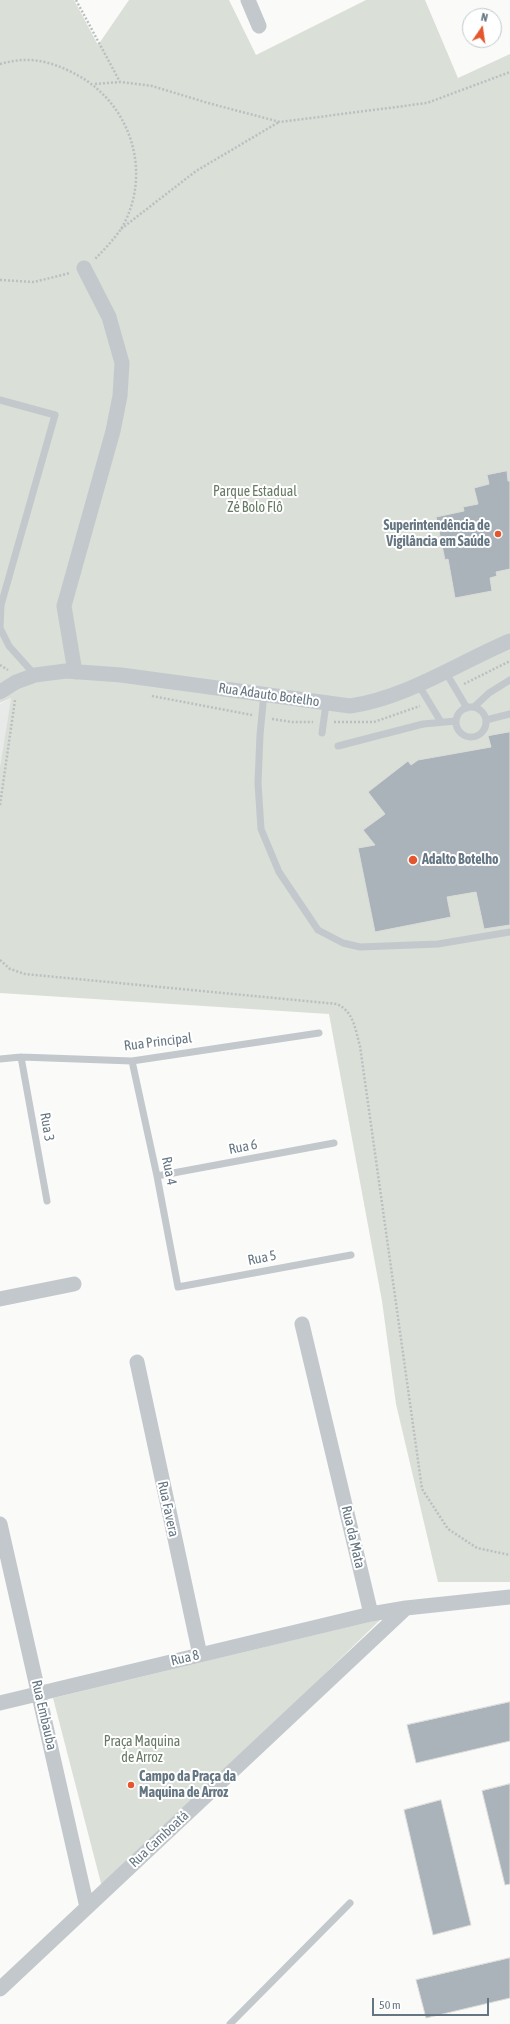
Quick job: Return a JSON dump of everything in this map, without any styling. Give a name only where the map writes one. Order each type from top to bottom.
[{"type":"street","points":[[248,0],[259,26]]},
{"type":"street","points":[[75,672],[64,606],[114,431],[120,396],[122,363],[109,317],[84,268]]},
{"type":"street","name":"Rua Adauto Botelho","points":[[0,692],[16,682],[36,675],[52,672],[75,672],[122,675],[264,693],[326,704],[350,706],[360,705],[378,701],[418,684],[510,641]]},
{"type":"street","points":[[0,1299],[74,1284]]},
{"type":"street","name":"Rua da Mata","points":[[302,1324],[371,1614]]},
{"type":"street","name":"Rua Favera","points":[[137,1362],[200,1655]]},
{"type":"street","name":"Rua Embauba","points":[[0,1524],[87,1907]]},
{"type":"street","points":[[371,1614],[406,1608],[510,1597]]},
{"type":"street","name":"Rua Camboatá","points":[[0,1989],[406,1608]]},
{"type":"street","name":"Rua 8","points":[[0,1703],[371,1614]]},
{"type":"lane","points":[[0,400],[54,415],[1,604],[0,628],[9,646],[36,675]]},
{"type":"lane","points":[[444,671],[470,708],[483,714],[486,720],[485,727],[480,733],[474,737],[466,736],[459,731],[456,721],[457,715],[462,709],[470,708],[489,693],[510,680]]},
{"type":"lane","points":[[418,684],[440,722]]},
{"type":"lane","points":[[264,693],[258,783],[261,829],[279,872],[318,930],[343,943],[360,947],[438,944],[510,932]]},
{"type":"lane","points":[[322,733],[326,704]]},
{"type":"lane","points":[[486,720],[510,714]]},
{"type":"lane","points":[[338,746],[381,733],[423,724],[456,721]]},
{"type":"lane","name":"Rua Principal","points":[[0,1059],[21,1057],[132,1060],[319,1033]]},
{"type":"lane","name":"Rua 3","points":[[21,1057],[47,1201]]},
{"type":"lane","name":"Rua 4","points":[[132,1060],[157,1176],[178,1287]]},
{"type":"lane","name":"Rua 6","points":[[157,1176],[334,1143]]},
{"type":"lane","name":"Rua 5","points":[[178,1287],[351,1255]]},
{"type":"lane","points":[[230,2024],[350,1903]]},
{"type":"path","points":[[76,0],[120,82]]},
{"type":"path","points":[[0,64],[25,60],[62,66],[94,84],[117,108],[131,136],[137,168],[133,199],[121,229]]},
{"type":"path","points":[[94,84],[120,82],[152,86],[208,104],[280,122],[427,103],[510,72]]},
{"type":"path","points":[[0,280],[34,282],[84,268],[98,255],[121,229],[196,171],[280,122]]},
{"type":"path","points":[[0,805],[16,682]]},
{"type":"path","points":[[0,960],[10,969],[25,974],[337,1004],[351,1015],[360,1046],[422,1489],[448,1529],[477,1548],[510,1555]]},
{"type":"shaded area","points":[[11,698],[0,773],[0,704]]},
{"type":"green space","name":"Parque Estadual Zé Bolo Flô","points":[[0,0],[74,0],[98,45],[129,0],[229,0],[256,55],[366,0],[425,0],[458,78],[510,54],[510,1582],[438,1582],[396,1404],[382,1301],[329,1014],[0,993],[0,768],[11,698],[0,703]]},
{"type":"green space","name":"Praça Maquina de Arroz","points":[[381,1619],[103,1891],[53,1698]]},
{"type":"building","name":"Superintendência de Vigilância em Saúde","points":[[507,471],[508,481],[510,481],[510,569],[496,572],[497,576],[490,578],[492,591],[455,598],[448,559],[445,560],[436,517],[464,511],[463,507],[478,504],[474,488],[489,484],[487,475]]},
{"type":"building","points":[[510,732],[510,925],[484,929],[476,892],[447,897],[451,917],[375,932],[358,848],[375,845],[363,830],[385,814],[368,792],[408,761],[411,765],[418,760],[491,747],[488,736]]},
{"type":"building","points":[[510,1702],[510,1741],[416,1763],[407,1725]]},
{"type":"building","points":[[510,1784],[510,1884],[505,1885],[482,1791]]},
{"type":"building","points":[[441,1800],[471,1925],[433,1935],[404,1810]]},
{"type":"building","points":[[510,1958],[510,1998],[426,2018],[416,1980]]},
{"type":"place","name":"Superintendência de Vigilância em Saúde","points":[[498,534]]},
{"type":"place","name":"Adalto Botelho","points":[[413,860]]},
{"type":"place","name":"Campo da Praça da Maquina de Arroz","points":[[131,1785]]}]
